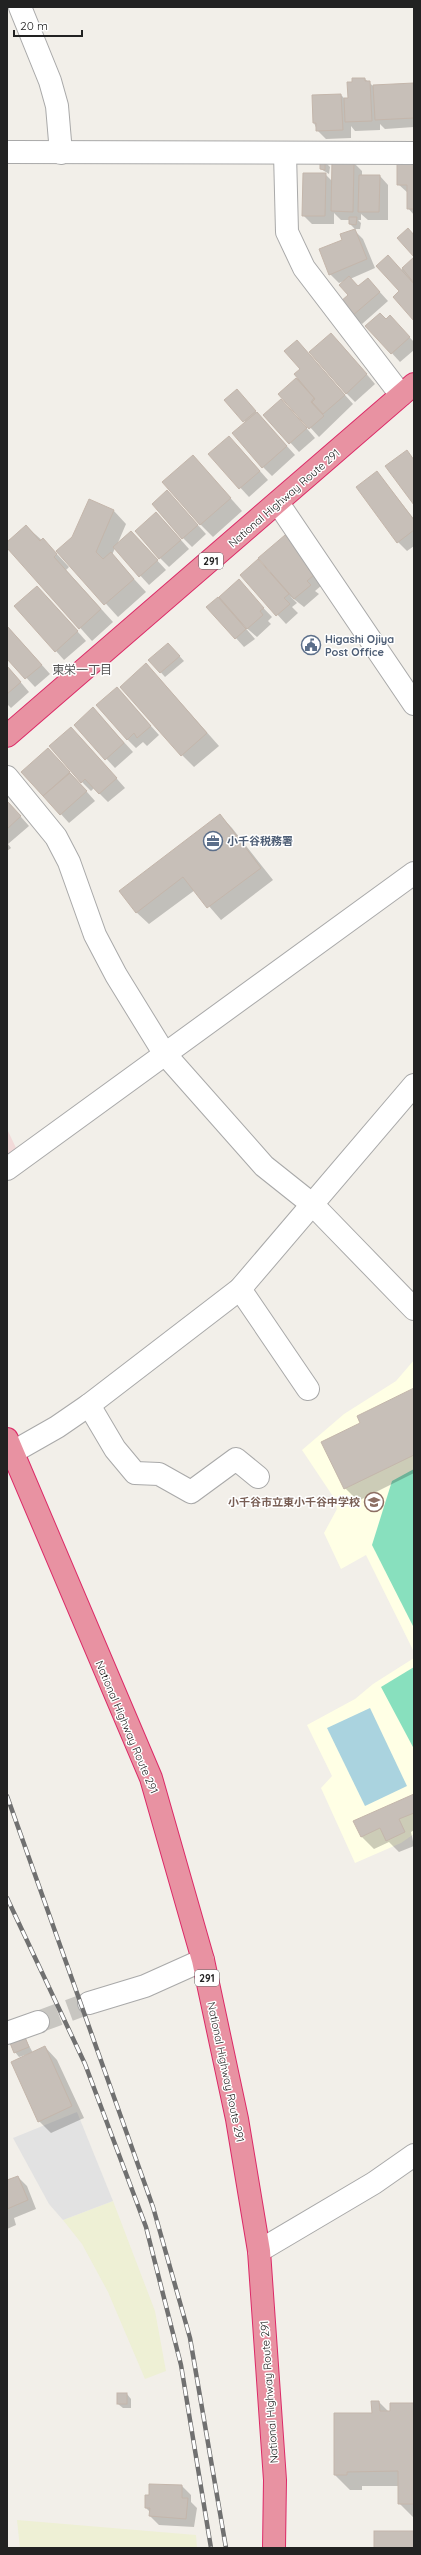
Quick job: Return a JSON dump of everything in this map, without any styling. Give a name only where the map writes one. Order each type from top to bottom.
[{"type":"highway","name":"National Highway Route 291","points":[[7,736],[278,504],[408,389]]},
{"type":"highway","name":"National Highway Route 291","points":[[10,1445],[151,1778],[203,1960],[237,2119],[259,2252],[275,2480],[274,2548]]},
{"type":"street","points":[[20,7],[50,81],[57,106],[61,153]]},
{"type":"street","points":[[7,152],[414,153]]},
{"type":"street","points":[[285,153],[287,232],[304,268],[408,389]]},
{"type":"street","points":[[278,504],[414,704]]},
{"type":"street","points":[[7,777],[56,837],[69,862],[95,935],[116,975],[164,1053],[264,1166],[313,1205],[414,1309]]},
{"type":"street","points":[[7,1169],[164,1053],[414,873]]},
{"type":"street","points":[[10,1445],[57,1427],[89,1405],[240,1289],[414,1085]]},
{"type":"street","points":[[240,1289],[308,1389]]},
{"type":"street","points":[[89,1405],[115,1449],[135,1472],[159,1474],[191,1492],[236,1459],[258,1477]]},
{"type":"street","points":[[89,2003],[145,1986],[203,1960]]},
{"type":"street","points":[[7,2033],[38,2022]]},
{"type":"street","points":[[259,2252],[374,2184],[414,2155]]},
{"type":"shaded area","points":[[7,1129],[17,1150],[7,1157]]},
{"type":"shaded area","name":"小千谷市立東小千谷中学校","points":[[414,1360],[414,1652],[366,1555],[341,1569],[324,1533],[337,1509],[332,1495],[302,1450],[344,1414],[396,1381]]},
{"type":"shaded area","points":[[414,1658],[414,1834],[401,1843],[355,1863],[321,1788],[332,1776],[307,1725],[355,1699],[373,1684]]},
{"type":"shaded area","points":[[77,2112],[113,2201],[63,2220],[49,2204],[13,2138]]},
{"type":"shaded area","points":[[113,2201],[155,2311],[166,2371],[145,2379],[108,2292],[82,2244],[63,2220]]},
{"type":"shaded area","points":[[17,2520],[196,2535],[197,2548],[20,2548]]},
{"type":"green space","points":[[414,1469],[414,1628],[372,1545],[392,1481]]},
{"type":"green space","points":[[414,1667],[414,1749],[381,1687]]},
{"type":"water","points":[[370,1708],[407,1786],[365,1806],[327,1728]]},
{"type":"building","points":[[352,78],[365,78],[365,81],[370,81],[372,121],[345,122],[344,98],[348,98],[347,82],[352,82]]},
{"type":"building","points":[[414,83],[414,118],[375,120],[373,85]]},
{"type":"building","points":[[341,94],[343,130],[316,131],[316,123],[313,123],[312,95]]},
{"type":"building","points":[[332,160],[354,161],[353,212],[331,211]]},
{"type":"building","points":[[320,161],[325,161],[325,170],[320,169]]},
{"type":"building","points":[[397,162],[414,163],[414,209],[407,209],[407,185],[397,185]]},
{"type":"building","points":[[303,173],[326,173],[325,216],[302,216]]},
{"type":"building","points":[[359,175],[380,175],[379,212],[358,212]]},
{"type":"building","points":[[349,217],[357,217],[356,225],[349,224]]},
{"type":"building","points":[[408,228],[414,235],[414,257],[397,238]]},
{"type":"building","points":[[355,229],[367,259],[329,275],[319,249],[342,240],[340,234]]},
{"type":"building","points":[[388,255],[414,284],[414,321],[393,297],[399,291],[376,266]]},
{"type":"building","points":[[414,257],[414,283],[402,268]]},
{"type":"building","points":[[349,276],[358,286],[368,278],[380,292],[352,316],[340,302],[348,295],[339,285]]},
{"type":"building","points":[[380,313],[386,319],[390,315],[410,337],[391,354],[365,326]]},
{"type":"building","points":[[331,333],[367,374],[346,394],[309,352]]},
{"type":"building","points":[[297,340],[345,395],[323,414],[312,402],[315,399],[294,374],[300,369],[284,351]]},
{"type":"building","points":[[296,378],[314,398],[311,402],[324,416],[309,429],[278,394]]},
{"type":"building","points":[[237,389],[256,411],[243,422],[224,400]]},
{"type":"building","points":[[281,399],[307,428],[289,444],[263,415]]},
{"type":"building","points":[[257,412],[287,446],[262,468],[232,433]]},
{"type":"building","points":[[229,436],[260,471],[239,489],[208,454]]},
{"type":"building","points":[[407,450],[414,460],[414,505],[385,466]]},
{"type":"building","points":[[193,455],[231,498],[200,525],[162,482]]},
{"type":"building","points":[[377,471],[414,520],[414,530],[397,543],[356,487]]},
{"type":"building","points":[[167,490],[198,525],[182,539],[152,504]]},
{"type":"building","points":[[89,499],[114,510],[96,552],[103,559],[111,552],[134,579],[104,605],[56,551],[72,537]]},
{"type":"building","points":[[156,512],[181,540],[159,559],[135,531]]},
{"type":"building","points":[[26,525],[40,541],[43,538],[57,554],[54,557],[101,609],[79,629],[7,548],[7,542]]},
{"type":"building","points":[[131,531],[158,560],[139,577],[113,547]]},
{"type":"building","points":[[285,535],[312,565],[308,569],[314,575],[307,581],[311,585],[294,599],[258,558]]},
{"type":"building","points":[[258,559],[289,594],[284,598],[290,604],[276,616],[240,575]]},
{"type":"building","points":[[239,579],[264,608],[260,611],[263,615],[247,629],[219,597]]},
{"type":"building","points":[[37,586],[78,631],[55,652],[14,606]]},
{"type":"building","points":[[218,597],[246,629],[235,639],[206,607]]},
{"type":"building","points":[[7,626],[42,665],[25,679],[7,659]]},
{"type":"building","points":[[168,643],[180,656],[160,673],[148,660]]},
{"type":"building","points":[[146,663],[207,733],[181,756],[120,687]]},
{"type":"building","points":[[7,666],[21,682],[7,694]]},
{"type":"building","points":[[117,687],[151,726],[137,738],[134,733],[127,740],[96,705]]},
{"type":"building","points":[[93,707],[124,743],[105,760],[74,725]]},
{"type":"building","points":[[71,727],[117,778],[99,794],[85,779],[81,783],[49,746]]},
{"type":"building","points":[[48,748],[70,772],[43,796],[21,772]]},
{"type":"building","points":[[70,773],[87,791],[60,815],[43,796]]},
{"type":"building","points":[[7,801],[21,816],[7,829]]},
{"type":"building","name":"小千谷税務署","points":[[220,814],[261,868],[207,908],[183,877],[136,913],[119,891]]},
{"type":"building","points":[[414,1388],[414,1455],[344,1489],[321,1442],[360,1423],[357,1416]]},
{"type":"building","points":[[414,1794],[414,1813],[399,1819],[405,1832],[386,1841],[380,1828],[361,1837],[353,1821]]},
{"type":"building","points":[[25,2037],[29,2047],[14,2053],[10,2043]]},
{"type":"building","points":[[45,2046],[72,2106],[38,2122],[11,2062]]},
{"type":"building","points":[[18,2176],[28,2200],[7,2209],[7,2180]]},
{"type":"building","points":[[117,2393],[127,2393],[127,2404],[117,2404]]},
{"type":"building","points":[[371,2401],[379,2401],[380,2411],[390,2411],[390,2403],[414,2403],[414,2504],[398,2504],[398,2471],[347,2472],[347,2475],[334,2475],[334,2413],[372,2413]]},
{"type":"building","points":[[149,2484],[182,2485],[182,2498],[188,2498],[186,2519],[149,2516],[150,2508],[145,2508],[145,2495],[149,2495]]},
{"type":"building","points":[[374,2531],[414,2531],[414,2548],[374,2548]]},
{"type":"tunnel","points":[[38,2022],[89,2003]]},
{"type":"railway","points":[[7,1796],[153,2207],[190,2338],[226,2548]]},
{"type":"railway","points":[[7,1898],[85,2064],[146,2227],[181,2365],[211,2548]]},
{"type":"place","name":"Higashi Ojiya Post Office","points":[[311,645]]},
{"type":"place","name":"小千谷税務署","points":[[213,841]]},
{"type":"place","name":"小千谷市立東小千谷中学校","points":[[374,1502]]},
{"type":"district","name":"東栄一丁目","points":[[82,670]]}]
